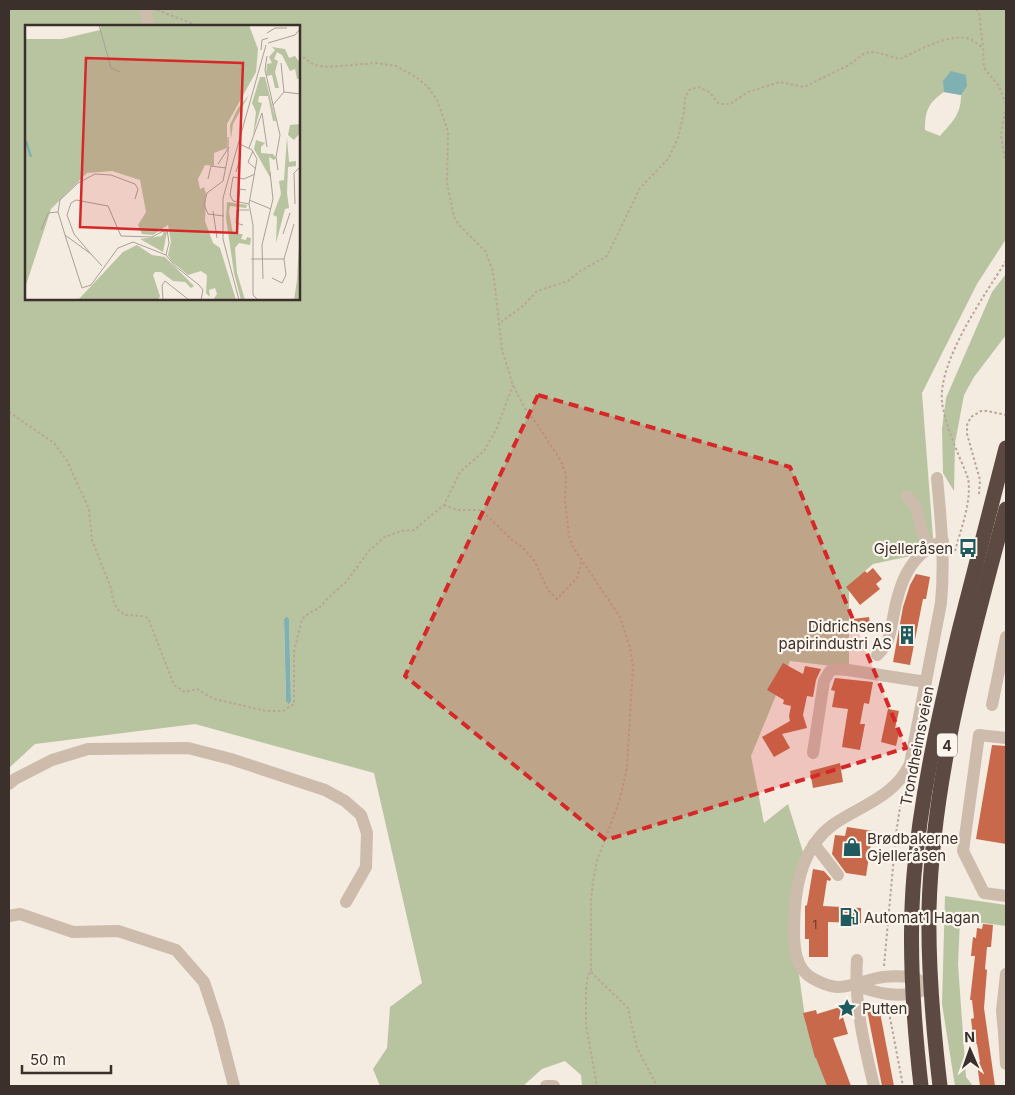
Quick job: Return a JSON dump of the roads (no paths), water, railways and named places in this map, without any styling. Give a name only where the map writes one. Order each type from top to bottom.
[{"type":"highway","name":"Trondheimsveien","points":[[921,1086],[912,977],[911,934],[914,877],[921,812],[948,680],[1006,448]]},
{"type":"highway","name":"Trondheimsveien","points":[[940,1086],[931,988],[929,934],[931,879],[942,776],[957,698],[1003,535],[1006,514]]},
{"type":"street","points":[[144,9],[149,25]]},
{"type":"street","points":[[931,988],[912,977],[874,978],[841,988],[820,982],[805,972],[798,963],[794,941],[794,925],[797,887],[803,863],[814,844],[834,825],[880,799],[906,772],[910,764],[941,603],[943,583],[943,542],[937,478]]},
{"type":"street","points":[[908,496],[915,505],[923,534],[929,547]]},
{"type":"street","points":[[1003,535],[988,519],[1006,514]]},
{"type":"street","points":[[878,655],[887,646],[893,614],[903,580],[917,557],[929,547],[943,542]]},
{"type":"street","points":[[992,705],[1003,668],[1006,637]]},
{"type":"street","points":[[813,753],[824,681],[830,671],[834,669],[848,670],[926,682]]},
{"type":"street","points":[[1006,738],[979,735],[963,851],[984,892],[1006,896]]},
{"type":"street","points":[[9,784],[52,760],[88,749],[188,748],[231,759],[325,790],[345,801],[361,815],[367,833],[366,867],[346,902]]},
{"type":"street","points":[[814,844],[838,875]]},
{"type":"street","points":[[9,916],[20,914],[73,932],[118,930],[176,950],[204,982],[218,1024],[234,1086]]},
{"type":"street","points":[[856,960],[855,985],[860,1024],[874,1086]]},
{"type":"street","points":[[1006,974],[1002,1011],[1006,1064]]},
{"type":"street","points":[[855,985],[874,992],[899,995],[914,994],[931,988]]},
{"type":"street","points":[[546,1086],[554,1086]]},
{"type":"water","points":[[951,71],[966,75],[967,86],[961,95],[944,92],[943,81]]},
{"type":"water","points":[[287,616],[289,619],[291,701],[289,704],[286,701],[284,619]]},
{"type":"place","name":"Gjelleråsen","points":[[968,548]]},
{"type":"place","name":"Didrichsens papirindustri AS","points":[[907,635]]},
{"type":"place","name":"Brødbakerne Gjelleråsen","points":[[852,847]]},
{"type":"place","name":"Automat1 Hagan","points":[[849,917]]},
{"type":"place","name":"Putten","points":[[847,1008]]}]
